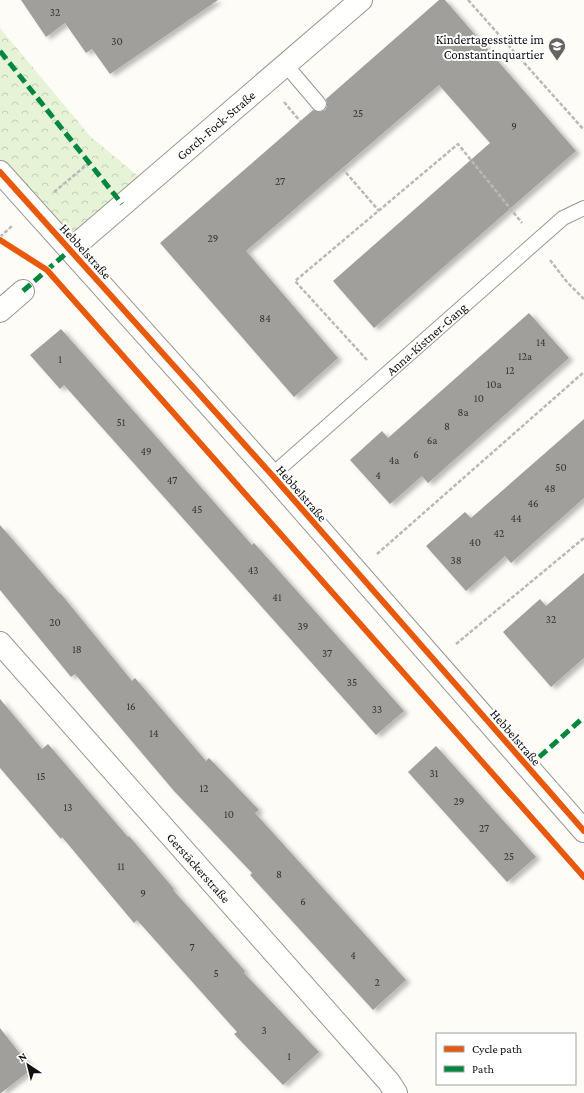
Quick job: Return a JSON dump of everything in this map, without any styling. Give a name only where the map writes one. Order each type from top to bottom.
[{"type":"street","name":"Gorch-Fock-Straße","points":[[70,250],[361,0]]},
{"type":"street","name":"Hebbelstraße","points":[[0,172],[272,475],[584,831]]},
{"type":"street","points":[[0,311],[23,291]]},
{"type":"street","name":"Gerstäckerstraße","points":[[0,643],[383,1076],[396,1093]]},
{"type":"lane","points":[[285,64],[319,104]]},
{"type":"lane","name":"Anna-Kistner-Gang","points":[[272,475],[563,218],[584,208]]},
{"type":"path","points":[[468,0],[584,130]]},
{"type":"path","points":[[383,377],[295,281],[458,144],[537,242],[566,282],[584,299]]},
{"type":"path","points":[[342,168],[379,211]]},
{"type":"path","points":[[357,572],[584,372]]},
{"type":"path","points":[[435,661],[584,538]]},
{"type":"green space","points":[[0,28],[90,136],[145,182],[70,250],[0,172]]},
{"type":"building","points":[[21,0],[218,0],[110,74],[92,49],[86,53],[65,23],[46,37]]},
{"type":"building","points":[[439,0],[445,0],[576,151],[374,328],[333,281],[490,143],[439,85],[246,251],[338,358],[294,397],[160,243],[313,110],[320,112],[325,110],[327,106],[326,99]]},
{"type":"building","points":[[529,313],[569,358],[428,483],[422,476],[390,504],[350,460],[382,431],[388,438]]},
{"type":"building","points":[[61,329],[252,545],[254,543],[404,711],[376,735],[64,385],[60,389],[30,355]]},
{"type":"building","points":[[584,419],[584,498],[511,563],[505,556],[466,591],[426,546],[465,512],[471,518]]},
{"type":"building","points":[[0,525],[61,594],[132,681],[135,678],[206,761],[209,758],[259,810],[255,813],[406,980],[373,1010],[250,875],[252,873],[174,791],[75,674],[71,677],[0,590]]},
{"type":"building","points":[[584,573],[584,658],[551,687],[503,632],[540,599],[546,606]]},
{"type":"building","points":[[0,699],[42,749],[48,744],[128,837],[129,836],[174,889],[173,890],[245,971],[244,973],[319,1052],[283,1085],[234,1034],[237,1032],[137,920],[134,923],[62,837],[61,839],[0,768]]},
{"type":"building","points":[[436,746],[536,857],[507,882],[408,772]]},
{"type":"building","points":[[0,1028],[32,1069],[1,1093],[0,1093]]},
{"type":"marked path","points":[[0,51],[122,204]]},
{"type":"marked path","points":[[23,291],[70,250]]},
{"type":"marked path","points":[[528,767],[584,717]]},
{"type":"cycle path","points":[[0,172],[272,475],[584,831]]},
{"type":"cycle path","points":[[0,240],[47,270],[584,877]]},
{"type":"place","name":"Kindertagesstätte im Constantinquartier","points":[[557,61]]}]
